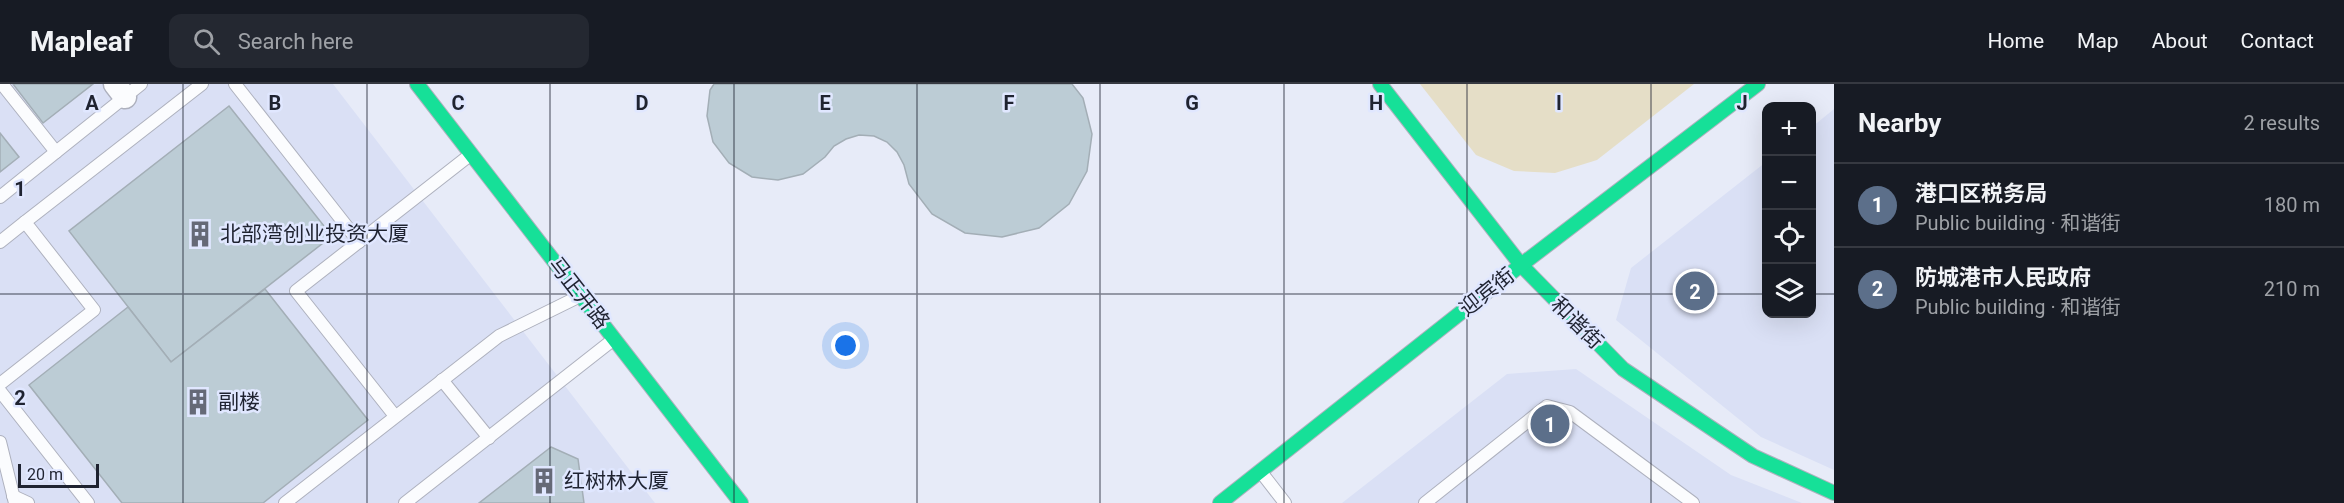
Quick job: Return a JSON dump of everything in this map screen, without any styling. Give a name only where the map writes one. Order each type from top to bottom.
[{"type":"main road","name":"马正开路","points":[[417,84],[741,503]]},
{"type":"main road","name":"和谐街","points":[[1380,84],[1521,265],[1623,369],[1753,456],[1834,493]]},
{"type":"main road","name":"迎宾街","points":[[1220,503],[1521,265],[1758,84]]},
{"type":"lane","points":[[2,84],[56,152]]},
{"type":"lane","points":[[0,242],[202,84]]},
{"type":"lane","points":[[235,84],[359,242]]},
{"type":"lane","points":[[0,197],[56,152],[127,88]]},
{"type":"lane","points":[[395,416],[296,291],[471,154]]},
{"type":"lane","points":[[0,384],[94,310],[25,222]]},
{"type":"lane","points":[[285,503],[499,336],[581,296]]},
{"type":"lane","points":[[405,503],[614,339]]},
{"type":"lane","points":[[442,380],[489,438]]},
{"type":"lane","points":[[0,391],[88,503]]},
{"type":"lane","points":[[1425,503],[1547,406],[1570,412],[1693,503]]},
{"type":"lane","points":[[0,442],[14,500],[28,503]]},
{"type":"lane","points":[[1260,471],[1285,503]]},
{"type":"shaded area","name":"北部湾创业投资大厦","points":[[0,84],[333,84],[655,503],[0,503]]},
{"type":"shaded area","points":[[1420,84],[1694,84],[1597,160],[1555,173],[1514,171],[1476,155]]},
{"type":"shaded area","points":[[1834,109],[1834,470],[1761,437],[1616,320],[1631,268],[1762,165],[1762,318],[1816,318],[1816,124]]},
{"type":"shaded area","points":[[1576,369],[1731,475],[1802,503],[1342,503],[1507,374]]},
{"type":"building","points":[[13,84],[93,84],[43,123]]},
{"type":"building","points":[[714,84],[1072,84],[1083,98],[1092,134],[1087,171],[1069,204],[1039,228],[1002,237],[965,233],[932,214],[909,184],[904,165],[897,152],[887,142],[874,136],[859,135],[846,139],[834,146],[825,157],[803,174],[778,180],[752,177],[729,163],[713,142],[707,116],[710,90]]},
{"type":"building","name":"北部湾创业投资大厦","points":[[229,106],[332,236],[171,362],[69,231]]},
{"type":"building","points":[[0,133],[19,157],[0,172]]},
{"type":"building","name":"副楼","points":[[265,289],[368,420],[263,503],[122,503],[29,385],[128,307],[171,362]]},
{"type":"building","name":"红树林大厦","points":[[551,447],[578,459],[584,503],[479,503]]},
{"type":"traffic: fast","points":[[417,84],[741,503]]},
{"type":"traffic: fast","points":[[1380,84],[1521,265],[1623,369],[1753,456],[1834,493]]},
{"type":"traffic: fast","points":[[1220,503],[1521,265],[1758,84]]},
{"type":"place","name":"北部湾创业投资大厦","points":[[200,234]]},
{"type":"place","name":"防城港市人民政府","points":[[1695,291]]},
{"type":"place","name":"副楼","points":[[198,402]]},
{"type":"place","name":"港口区税务局","points":[[1550,424]]},
{"type":"place","name":"红树林大厦","points":[[544,481]]}]
